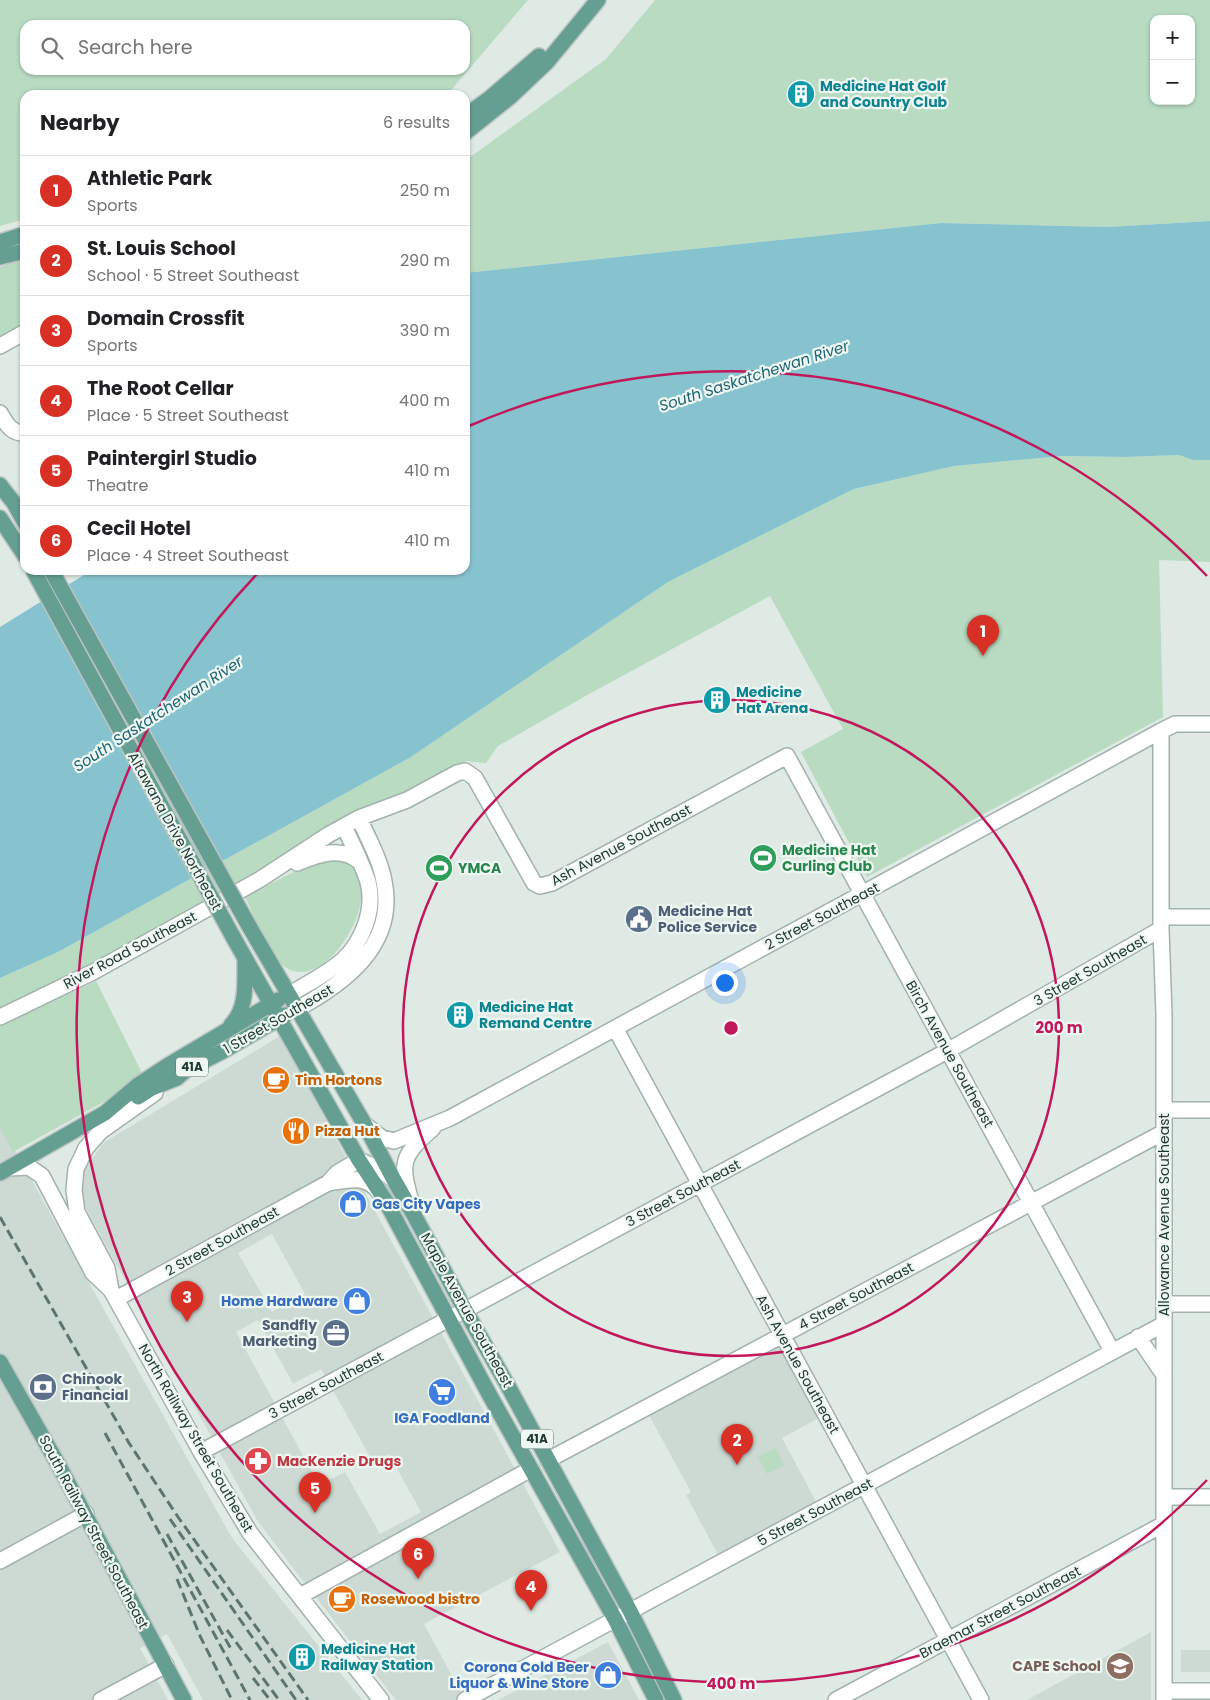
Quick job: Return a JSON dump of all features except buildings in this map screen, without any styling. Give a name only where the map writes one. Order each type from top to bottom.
[{"type":"main road","points":[[470,128],[510,97],[547,62],[598,0]]},
{"type":"main road","points":[[470,112],[490,98],[579,23]]},
{"type":"main road","points":[[0,242],[20,236]]},
{"type":"main road","points":[[0,258],[20,252]]},
{"type":"main road","points":[[0,486],[20,514]]},
{"type":"main road","points":[[0,518],[20,548]]},
{"type":"main road","name":"Altawana Drive Northeast","points":[[36,575],[232,935]]},
{"type":"main road","name":"Altawana Drive Northeast","points":[[55,575],[249,926]]},
{"type":"main road","name":"Maple Avenue Southeast","points":[[249,926],[365,1125],[630,1611],[674,1700]]},
{"type":"main road","name":"Maple Avenue Southeast","points":[[232,935],[359,1160],[385,1200],[615,1619],[656,1700]]},
{"type":"main road","points":[[227,1029],[237,1019],[244,998],[245,961]]},
{"type":"main road","name":"1 Street Southeast","points":[[105,1113],[138,1085],[227,1029],[288,994]]},
{"type":"main road","name":"1 Street Southeast","points":[[5,1171],[105,1113],[122,1106],[152,1088],[177,1078],[186,1070],[297,1009]]},
{"type":"main road","name":"South Railway Street Southeast","points":[[0,1362],[86,1514],[184,1700]]},
{"type":"street","points":[[0,346],[20,335]]},
{"type":"street","points":[[0,413],[8,427],[14,432],[20,433]]},
{"type":"street","name":"2 Street Southeast","points":[[365,1125],[382,1138],[394,1141],[438,1123],[1161,731],[1176,724],[1210,724]]},
{"type":"street","name":"Allowance Avenue Southeast","points":[[1161,731],[1161,923],[1164,1015],[1164,1696]]},
{"type":"street","name":"Birch Avenue Southeast","points":[[787,756],[1112,1351]]},
{"type":"street","name":"Ash Avenue Southeast","points":[[475,778],[520,862],[534,883],[540,886],[552,883],[787,756]]},
{"type":"street","name":"River Road Southeast","points":[[0,1016],[93,972],[259,880],[359,818],[408,800],[457,773],[466,771],[475,778]]},
{"type":"street","name":"1 Street Southeast","points":[[297,1009],[325,994],[352,972],[368,954],[380,932],[386,907],[385,882],[377,858],[359,818]]},
{"type":"street","name":"1 Street Southeast","points":[[288,994],[318,978],[344,959],[363,932],[370,906],[370,894],[360,862],[344,826]]},
{"type":"street","name":"River Road Southeast","points":[[259,880],[316,855],[328,853],[345,854],[354,857],[360,862]]},
{"type":"street","name":"3 Street Southeast","points":[[201,1452],[949,1050],[1161,923],[1210,917]]},
{"type":"street","name":"Ash Avenue Southeast","points":[[615,1028],[981,1700]]},
{"type":"street","name":"North Railway Street Southeast","points":[[113,1294],[107,1268],[77,1212],[74,1190],[76,1169],[86,1148],[100,1132],[177,1078]]},
{"type":"street","points":[[1164,1110],[1210,1110]]},
{"type":"street","name":"2 Street Southeast","points":[[414,1215],[404,1176],[406,1158],[412,1148],[438,1123]]},
{"type":"street","name":"4 Street Southeast","points":[[548,1460],[1164,1132]]},
{"type":"street","points":[[359,1160],[378,1168],[394,1180]]},
{"type":"street","name":"2 Street Southeast","points":[[328,1183],[337,1173],[359,1160]]},
{"type":"street","name":"North Railway Street Southeast","points":[[5,1171],[28,1167],[42,1176],[93,1273],[113,1294],[201,1452],[250,1533],[381,1700]]},
{"type":"street","name":"2 Street Southeast","points":[[113,1294],[328,1183],[359,1179],[376,1188],[385,1200]]},
{"type":"street","points":[[1164,1304],[1210,1304]]},
{"type":"street","name":"5 Street Southeast","points":[[465,1700],[1164,1324]]},
{"type":"street","points":[[1138,1337],[1164,1375]]},
{"type":"street","points":[[300,1596],[532,1469]]},
{"type":"street","points":[[1164,1497],[1210,1497]]},
{"type":"street","points":[[0,1561],[86,1514]]},
{"type":"street","name":"Braemar Street Southeast","points":[[836,1700],[1164,1524]]},
{"type":"street","points":[[101,1700],[166,1665]]},
{"type":"street","points":[[1164,1696],[1210,1691]]},
{"type":"shaded area","points":[[280,1036],[560,1552],[424,1624],[465,1700],[396,1700],[257,1520],[82,1200],[85,1169],[103,1143]],"holes":[[[272,1234],[305,1294],[272,1312],[238,1253]],[[258,1320],[293,1384],[321,1369],[373,1462],[389,1454],[421,1512],[380,1534],[345,1472],[319,1485],[236,1332]]]},
{"type":"shaded area","points":[[0,1124],[232,1538],[362,1700],[203,1700],[167,1634],[140,1648],[168,1700],[0,1700]]},
{"type":"shaded area","points":[[783,1335],[826,1414],[782,1438],[820,1509],[722,1562],[686,1495],[691,1492],[645,1408]]},
{"type":"shaded area","name":"CAPE School","points":[[1151,1632],[1151,1700],[1027,1700]]},
{"type":"shaded area","points":[[608,1642],[639,1700],[498,1700]]},
{"type":"shaded area","points":[[1181,1650],[1210,1650],[1210,1672],[1181,1672]]},
{"type":"green space","points":[[0,0],[528,0],[470,68],[470,20],[20,20],[20,75],[464,75],[451,90],[20,90],[20,220],[0,226]]},
{"type":"green space","points":[[655,0],[1210,0],[1210,221],[1108,227],[941,223],[470,272],[470,156],[606,59]]},
{"type":"green space","points":[[20,260],[20,325],[0,338],[0,267]]},
{"type":"green space","points":[[1179,455],[1193,460],[1210,460],[1210,562],[1159,560],[1163,717],[867,877],[801,752],[843,729],[770,596],[589,694],[498,746],[486,763],[466,761],[417,793],[91,964],[0,1008],[0,978],[58,952],[411,757],[668,582],[854,489],[954,466],[1062,456],[1125,457]]},
{"type":"green space","points":[[339,859],[348,862],[355,869],[361,884],[361,903],[355,923],[331,957],[316,968],[300,972],[285,967],[279,962],[268,945],[245,897],[302,868]]},
{"type":"green space","points":[[96,981],[145,1079],[13,1152],[0,1128],[0,1026]]},
{"type":"green space","points":[[775,1448],[784,1465],[767,1474],[758,1457]]},
{"type":"water","name":"South Saskatchewan River","points":[[1210,221],[1210,460],[1193,460],[1179,455],[1125,457],[1062,456],[954,466],[854,489],[668,582],[411,757],[58,952],[0,978],[0,627],[84,575],[470,575],[470,272],[941,223],[1108,227]]},
{"type":"railway","points":[[0,1217],[129,1443],[178,1517],[308,1700]]},
{"type":"railway","points":[[105,1433],[250,1700]]},
{"type":"railway","points":[[170,1519],[296,1700]]},
{"type":"railway","points":[[167,1534],[231,1649]]},
{"type":"railway","points":[[177,1579],[200,1636],[232,1700]]},
{"type":"railway","points":[[227,1630],[279,1700]]},
{"type":"railway","points":[[253,1678],[270,1700]]},
{"type":"place","name":"Medicine Hat Golf and Country Club","points":[[801,94]]},
{"type":"place","name":"Athletic Park","points":[[983,656]]},
{"type":"place","name":"Medicine Hat Arena","points":[[717,700]]},
{"type":"place","name":"Medicine Hat Curling Club","points":[[763,858]]},
{"type":"place","name":"YMCA","points":[[439,868]]},
{"type":"place","name":"Medicine Hat Police Service","points":[[639,919]]},
{"type":"place","name":"Medicine Hat Remand Centre","points":[[460,1015]]},
{"type":"place","name":"Tim Hortons","points":[[276,1080]]},
{"type":"place","name":"Pizza Hut","points":[[296,1131]]},
{"type":"place","name":"Gas City Vapes","points":[[353,1204]]},
{"type":"place","name":"Home Hardware","points":[[357,1301]]},
{"type":"place","name":"Domain Crossfit","points":[[187,1322]]},
{"type":"place","name":"Sandfly Marketing","points":[[336,1333]]},
{"type":"place","name":"Chinook Financial","points":[[43,1387]]},
{"type":"place","name":"IGA Foodland","points":[[442,1392]]},
{"type":"place","name":"MacKenzie Drugs","points":[[258,1461]]},
{"type":"place","name":"St. Louis School","points":[[737,1465]]},
{"type":"place","name":"Paintergirl Studio","points":[[315,1513]]},
{"type":"place","name":"Cecil Hotel","points":[[418,1579]]},
{"type":"place","name":"Rosewood bistro","points":[[342,1599]]},
{"type":"place","name":"The Root Cellar","points":[[531,1611]]},
{"type":"place","name":"Medicine Hat Railway Station","points":[[302,1657]]},
{"type":"place","name":"CAPE School","points":[[1120,1666]]},
{"type":"place","name":"Corona Cold Beer Liquor & Wine Store","points":[[608,1675]]}]
